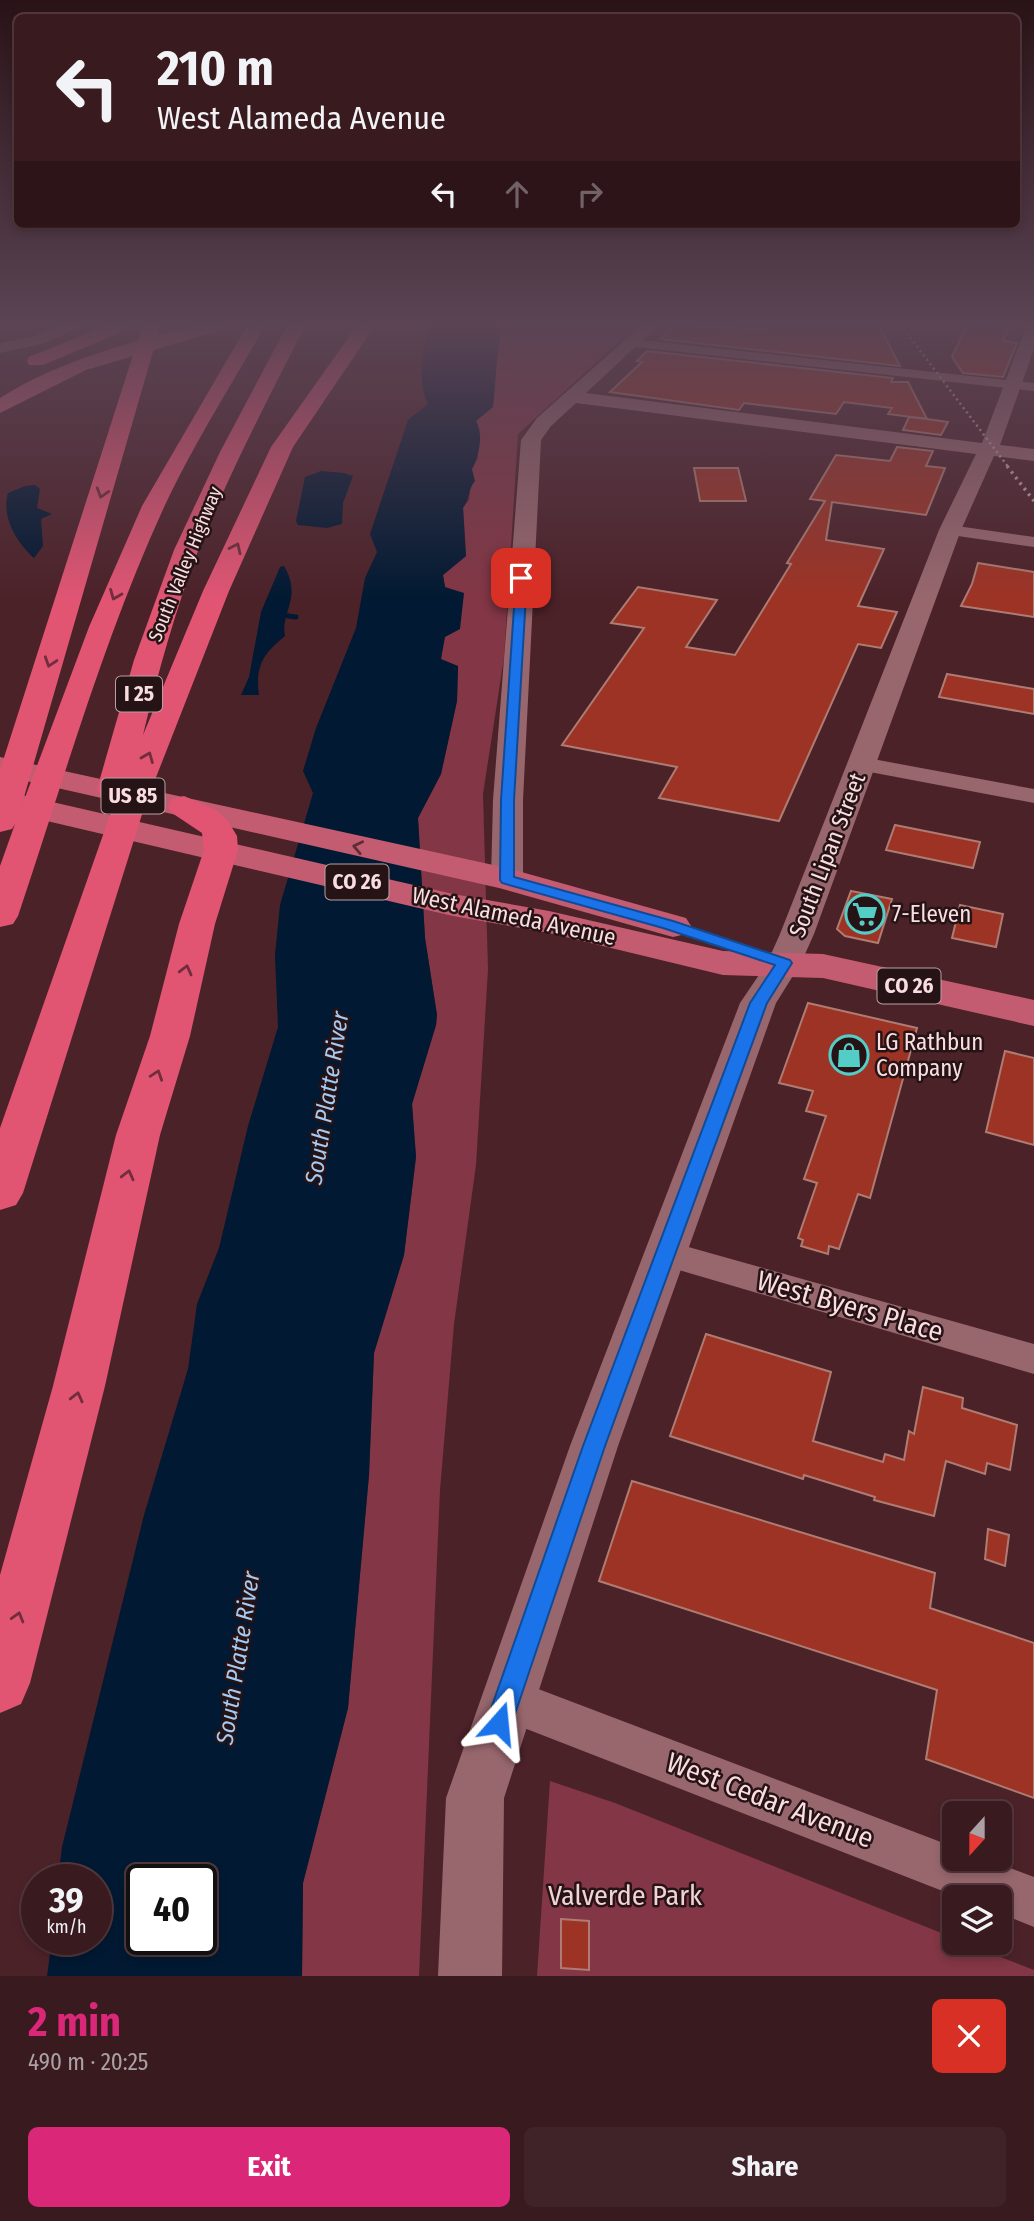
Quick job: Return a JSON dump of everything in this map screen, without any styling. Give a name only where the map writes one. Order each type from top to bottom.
[{"type":"highway","points":[[0,822],[125,416]]},
{"type":"highway","name":"I 25","points":[[0,916],[90,659],[141,532],[204,416]]},
{"type":"highway","name":"South Valley Highway","points":[[0,1179],[94,859],[151,651],[174,582],[206,504],[250,416]]},
{"type":"highway","name":"US 85","points":[[0,1193],[128,808],[216,591],[282,447],[303,416]]},
{"type":"highway","points":[[0,1682],[61,1459],[138,1135],[170,1036],[197,924],[221,850],[220,836],[216,828],[204,817],[184,806]]},
{"type":"main road","name":"West Alameda Avenue","points":[[0,766],[184,806],[264,843],[453,905],[549,922],[723,963],[823,966],[1034,1013]]},
{"type":"main road","name":"West Alameda Avenue","points":[[0,800],[221,850],[264,843],[424,861],[507,880],[668,925],[784,963]]},
{"type":"street","points":[[507,880],[508,800],[530,446],[533,435],[552,416]]},
{"type":"street","points":[[725,416],[1034,454]]},
{"type":"street","name":"South Lipan Street","points":[[470,1976],[475,1798],[507,1699],[594,1446],[758,1003],[784,963],[950,530],[1001,416]]},
{"type":"street","points":[[950,530],[1034,542]]},
{"type":"street","points":[[862,764],[1034,796]]},
{"type":"street","name":"West Byers Place","points":[[667,1254],[1034,1359]]},
{"type":"street","name":"West Cedar Avenue","points":[[507,1699],[1034,1902]]},
{"type":"green space","points":[[481,416],[537,416],[518,434],[504,658],[483,794],[488,969],[476,1165],[454,1324],[440,1490],[419,1976],[302,1976],[303,1883],[348,1708],[369,1475],[374,1353],[404,1255],[416,1157],[412,1104],[436,1025],[437,1015],[425,938],[418,818],[441,774],[457,701],[458,667],[441,660],[445,587],[443,575],[466,556],[463,507],[469,500],[472,469],[478,458],[475,421]]},
{"type":"green space","name":"Valverde Park","points":[[550,1781],[615,1803],[942,1933],[942,1955],[995,1955],[1034,1970],[1034,1976],[537,1976]]},
{"type":"water","name":"South Platte River","points":[[413,416],[482,416],[476,421],[480,438],[472,469],[475,481],[463,508],[466,556],[443,575],[445,587],[464,593],[460,629],[445,637],[441,659],[458,666],[457,701],[441,774],[418,818],[425,938],[437,1015],[436,1025],[412,1104],[416,1157],[404,1255],[374,1353],[369,1475],[348,1708],[303,1883],[302,1976],[47,1976],[50,1955],[112,1955],[112,1864],[60,1864],[62,1847],[144,1515],[188,1369],[197,1304],[219,1248],[248,1126],[278,1027],[275,955],[280,905],[313,793],[303,771],[316,728],[356,628],[365,578],[377,552],[370,534],[408,420]]},
{"type":"water","points":[[321,471],[353,476],[343,503],[342,524],[327,528],[298,525],[296,521],[305,477]]},
{"type":"water","points":[[35,485],[40,489],[37,508],[52,514],[41,519],[43,546],[34,558],[12,529],[6,502],[8,493]]},
{"type":"water","points":[[284,566],[291,587],[285,636],[262,661],[258,676],[259,695],[241,695],[249,677],[261,612],[280,567]]},
{"type":"building","points":[[909,417],[948,422],[941,435],[903,430]]},
{"type":"building","points":[[897,447],[933,451],[926,466],[945,468],[926,515],[832,502],[826,540],[884,549],[858,606],[897,612],[881,648],[858,644],[779,821],[659,798],[677,767],[562,745],[644,628],[611,623],[638,587],[717,600],[686,647],[735,655],[791,564],[787,563],[825,501],[810,499],[836,455],[890,461]]},
{"type":"building","points":[[694,468],[738,468],[746,501],[700,501]]},
{"type":"building","points":[[978,563],[1034,572],[1034,617],[961,606],[972,584]]},
{"type":"building","points":[[947,674],[1034,689],[1034,714],[939,697]]},
{"type":"building","points":[[895,825],[980,842],[973,868],[886,850]]},
{"type":"building","name":"7-Eleven","points":[[851,891],[892,899],[878,943],[845,936],[837,929]]},
{"type":"building","points":[[960,905],[1003,914],[996,947],[952,938]]},
{"type":"building","name":"LG Rathbun Company","points":[[808,1003],[917,1028],[870,1198],[858,1194],[839,1249],[829,1246],[828,1254],[801,1246],[803,1240],[798,1238],[817,1183],[804,1179],[826,1116],[806,1111],[813,1091],[779,1083]]},
{"type":"building","points":[[1005,1051],[1034,1058],[1034,1145],[986,1132]]},
{"type":"building","points":[[706,1334],[831,1372],[813,1441],[883,1462],[885,1454],[904,1460],[909,1431],[914,1434],[923,1387],[963,1398],[962,1408],[1017,1425],[1010,1470],[987,1463],[985,1474],[946,1461],[934,1516],[874,1500],[875,1497],[804,1475],[803,1479],[670,1436]]},
{"type":"building","points":[[632,1481],[935,1573],[930,1608],[1034,1643],[1034,1798],[926,1759],[937,1690],[599,1581]]},
{"type":"building","points":[[988,1529],[1009,1535],[1005,1566],[985,1559]]},
{"type":"building","points":[[561,1919],[589,1921],[589,1970],[561,1968]]},
{"type":"waterway","points":[[288,616],[296,617]]},
{"type":"railway","points":[[970,416],[1009,468]]},
{"type":"railway","points":[[1007,466],[1034,501]]},
{"type":"place","name":"7-Eleven","points":[[865,914]]},
{"type":"place","name":"LG Rathbun Company","points":[[849,1055]]},
{"type":"route","points":[[499,1723],[594,1446],[758,1003],[784,963],[668,925],[507,880],[508,800],[521,578]]}]
